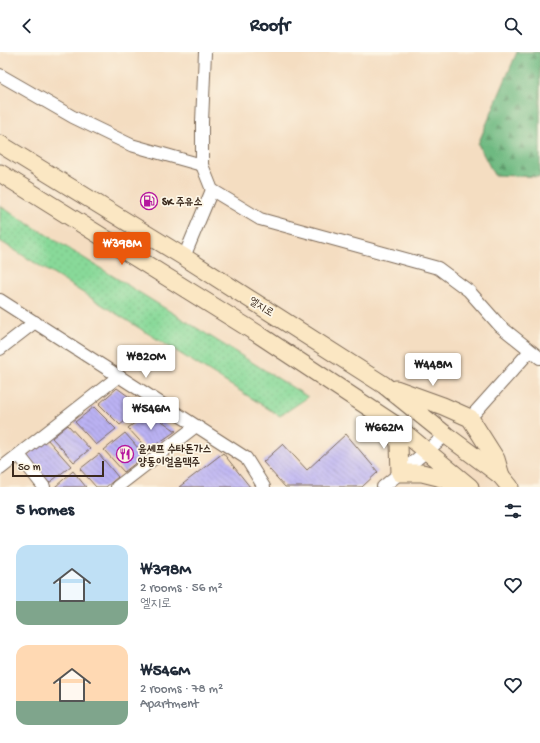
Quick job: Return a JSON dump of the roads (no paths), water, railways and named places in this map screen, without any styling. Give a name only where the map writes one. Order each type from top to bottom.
[{"type":"main road","name":"엘지로","points":[[0,144],[184,257],[384,385],[506,481]]},
{"type":"main road","points":[[0,173],[258,334],[394,424],[470,487]]},
{"type":"main road","points":[[384,385],[443,406],[470,418],[496,459],[506,481]]},
{"type":"main road","points":[[394,424],[399,445],[400,474],[422,473],[466,487]]},
{"type":"street","points":[[205,52],[202,165],[212,190],[260,219],[438,268],[469,291],[500,326],[535,354],[470,418]]},
{"type":"street","points":[[0,75],[73,117],[131,145],[202,165]]},
{"type":"street","points":[[184,257],[212,190]]},
{"type":"street","points":[[0,300],[246,458],[264,487]]},
{"type":"street","points":[[0,349],[35,322]]},
{"type":"street","points":[[0,469],[119,376]]},
{"type":"street","points":[[117,487],[196,426]]},
{"type":"street","points":[[383,487],[446,435]]},
{"type":"street","points":[[19,454],[44,487]]},
{"type":"place","name":"SK 주유소","points":[[149,201]]},
{"type":"place","name":"윤셰프 수타돈가스 양동이얼음맥주","points":[[125,454]]}]
